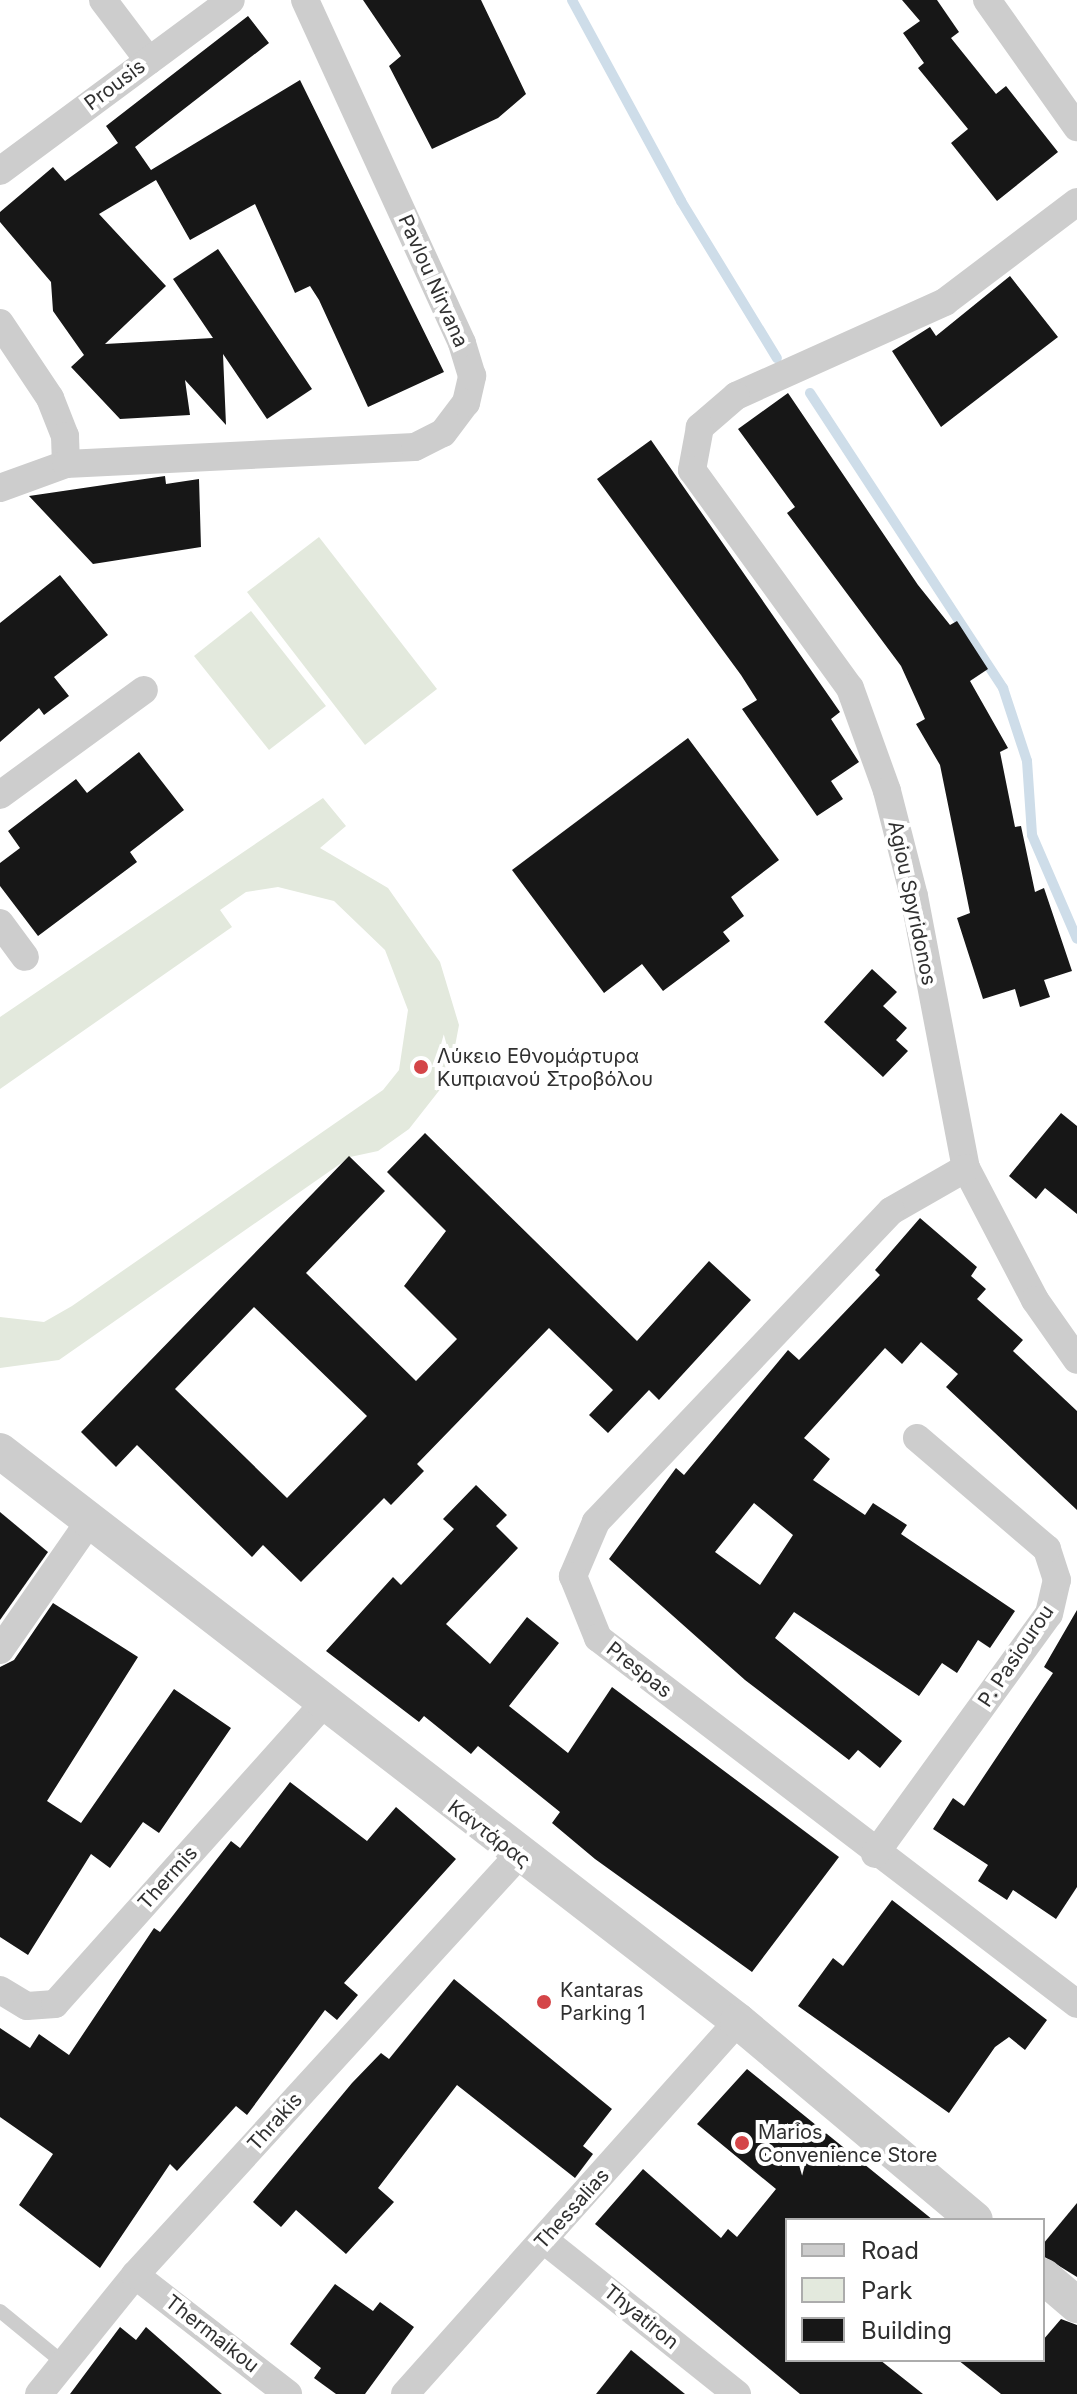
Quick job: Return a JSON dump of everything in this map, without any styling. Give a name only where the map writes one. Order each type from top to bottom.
[{"type":"street","points":[[103,0],[149,61]]},
{"type":"street","name":"Prousis","points":[[0,171],[231,0]]},
{"type":"street","name":"Pavlou Nirvana","points":[[0,488],[66,464],[389,452],[443,433],[466,403],[472,376],[462,343],[305,0]]},
{"type":"street","points":[[987,0],[1077,127]]},
{"type":"street","name":"Agiou Spyridonos","points":[[1077,202],[945,302],[736,396],[700,427],[692,470],[850,688],[887,791],[914,896],[966,1168],[1035,1300],[1077,1360]]},
{"type":"street","points":[[0,323],[50,398],[65,436],[66,464]]},
{"type":"street","points":[[0,795],[144,690]]},
{"type":"street","points":[[0,923],[25,957]]},
{"type":"street","name":"Prespas","points":[[966,1168],[891,1211],[596,1522],[574,1566],[580,1605],[598,1638],[875,1854],[1076,2001]]},
{"type":"street","name":"P. Pasiourou","points":[[875,1854],[1049,1614],[1057,1580],[1047,1549],[917,1438]]},
{"type":"street","name":"Καντάρας","points":[[0,1451],[321,1706],[738,2021],[973,2218]]},
{"type":"street","points":[[0,1650],[89,1522]]},
{"type":"street","name":"Thermis","points":[[0,1990],[27,2006],[55,2004],[321,1706]]},
{"type":"street","name":"Thrakis","points":[[39,2394],[61,2361],[135,2275],[518,1856]]},
{"type":"street","name":"Thessalias","points":[[405,2394],[738,2021]]},
{"type":"street","name":"Thyatiron","points":[[544,2240],[737,2394]]},
{"type":"street","name":"Thermaikou","points":[[135,2275],[288,2394]]},
{"type":"street","points":[[1045,2278],[1077,2305]]},
{"type":"lane","points":[[0,2311],[61,2361]]},
{"type":"green space","points":[[319,537],[437,689],[365,745],[247,592]]},
{"type":"green space","points":[[251,611],[326,706],[269,750],[194,656]]},
{"type":"green space","points":[[323,798],[346,826],[320,848],[388,888],[440,962],[459,1025],[449,1078],[409,1129],[378,1151],[350,1157],[59,1360],[0,1368],[0,1317],[44,1322],[72,1306],[383,1090],[399,1070],[408,1010],[385,950],[334,901],[278,887],[246,892],[220,910],[232,927],[0,1089],[0,1017]]},
{"type":"building","points":[[363,0],[481,0],[526,94],[498,118],[432,149],[389,66],[401,56]]},
{"type":"building","points":[[902,0],[937,0],[959,32],[951,38],[996,94],[1006,86],[1058,152],[997,201],[951,143],[968,129],[918,68],[924,63],[903,33],[920,21]]},
{"type":"building","points":[[248,16],[269,43],[135,147],[151,170],[300,80],[444,372],[368,407],[319,300],[310,286],[295,293],[255,204],[190,240],[156,180],[99,214],[166,286],[105,344],[213,338],[173,279],[218,249],[312,389],[267,419],[223,354],[226,425],[185,380],[190,415],[120,419],[71,367],[84,355],[53,311],[51,282],[0,222],[0,212],[53,167],[65,181],[118,143],[106,126]]},
{"type":"building","points":[[1010,276],[1058,337],[941,427],[892,351],[930,327],[936,336]]},
{"type":"building","points":[[788,393],[918,585],[950,625],[957,621],[988,669],[970,681],[1008,748],[1000,752],[1015,827],[1021,826],[1035,892],[1044,888],[1072,971],[1044,980],[1050,997],[1020,1007],[1015,989],[983,999],[957,918],[970,913],[940,765],[916,724],[925,719],[901,666],[787,513],[795,507],[738,429]]},
{"type":"building","points":[[651,440],[840,712],[831,719],[859,762],[831,781],[843,799],[817,816],[742,709],[757,700],[741,675],[597,479]]},
{"type":"building","points":[[165,476],[166,484],[199,479],[201,547],[93,564],[29,496]]},
{"type":"building","points":[[60,575],[108,635],[54,677],[69,696],[44,715],[39,708],[0,742],[0,623]]},
{"type":"building","points":[[688,738],[779,860],[731,897],[744,916],[723,932],[730,941],[663,991],[642,964],[604,993],[512,870]]},
{"type":"building","points":[[139,752],[184,810],[130,852],[137,862],[38,936],[0,886],[0,863],[20,848],[8,831],[76,779],[87,793]]},
{"type":"building","points":[[872,969],[897,992],[883,1006],[907,1028],[896,1040],[908,1051],[883,1077],[824,1022]]},
{"type":"building","points":[[1061,1113],[1077,1126],[1077,1214],[1045,1188],[1036,1199],[1009,1176]]},
{"type":"building","points":[[425,1133],[637,1341],[709,1261],[751,1300],[659,1400],[649,1390],[608,1433],[589,1415],[613,1390],[549,1328],[417,1464],[424,1471],[391,1505],[384,1498],[301,1582],[263,1545],[252,1557],[137,1445],[116,1467],[81,1432],[349,1156],[385,1191],[306,1273],[416,1381],[457,1339],[404,1286],[446,1231],[387,1172]],"holes":[[[254,1307],[367,1416],[287,1498],[175,1389]]]},
{"type":"building","points":[[920,1218],[977,1267],[971,1276],[986,1289],[977,1299],[1023,1340],[1013,1351],[1077,1411],[1077,1510],[946,1387],[958,1374],[921,1342],[902,1364],[885,1348],[804,1438],[830,1459],[813,1480],[865,1515],[873,1503],[907,1525],[901,1534],[1015,1611],[990,1648],[978,1640],[957,1673],[942,1663],[919,1696],[794,1612],[775,1638],[902,1741],[880,1768],[858,1750],[849,1760],[745,1680],[609,1559],[676,1468],[684,1475],[788,1350],[799,1360],[880,1275],[875,1270]],"holes":[[[754,1503],[793,1535],[760,1585],[715,1552]]]},
{"type":"building","points":[[476,1485],[507,1515],[496,1526],[518,1548],[446,1624],[490,1664],[527,1617],[559,1643],[509,1706],[568,1753],[612,1687],[839,1857],[752,1972],[595,1859],[552,1823],[560,1812],[478,1746],[471,1754],[424,1716],[419,1722],[326,1651],[393,1577],[401,1585],[454,1529],[443,1519]]},
{"type":"building","points":[[0,1512],[48,1552],[0,1620]]},
{"type":"building","points":[[53,1603],[138,1657],[47,1801],[81,1823],[174,1689],[231,1728],[159,1833],[143,1822],[110,1868],[91,1854],[28,1955],[0,1937],[0,1667],[14,1660]]},
{"type":"building","points":[[1077,1610],[1077,1887],[1056,1919],[1013,1890],[1007,1900],[978,1881],[988,1865],[933,1829],[953,1798],[964,1806],[1053,1673],[1044,1667]]},
{"type":"building","points":[[290,1782],[367,1841],[396,1807],[456,1859],[344,1983],[358,1995],[337,2020],[325,2010],[247,2115],[236,2106],[177,2171],[170,2164],[100,2268],[19,2205],[53,2154],[0,2117],[0,2028],[30,2048],[39,2034],[69,2055],[154,1928],[160,1932],[231,1841],[240,1848]]},
{"type":"building","points":[[892,1900],[1047,2020],[1025,2050],[1009,2037],[995,2047],[949,2113],[798,2006],[833,1958],[843,1966]]},
{"type":"building","points":[[454,1979],[612,2109],[583,2146],[593,2154],[575,2178],[457,2085],[378,2188],[394,2202],[346,2254],[296,2210],[281,2227],[253,2202],[352,2083],[381,2053],[389,2059]]},
{"type":"building","points":[[747,2069],[931,2218],[785,2218],[785,2362],[883,2362],[923,2394],[800,2394],[595,2224],[643,2169],[721,2238],[728,2229],[737,2237],[776,2189],[697,2124]]},
{"type":"building","points":[[1077,2203],[1077,2277],[1045,2257],[1045,2242]]},
{"type":"building","points":[[335,2284],[373,2311],[380,2302],[414,2327],[365,2394],[336,2394],[314,2378],[321,2368],[290,2344]]},
{"type":"building","points":[[1061,2319],[1077,2325],[1077,2394],[1001,2394],[961,2362],[1045,2362],[1045,2338]]},
{"type":"building","points":[[120,2327],[136,2340],[146,2327],[222,2394],[70,2394]]},
{"type":"building","points":[[631,2350],[685,2394],[596,2394]]},
{"type":"waterway","points":[[572,0],[681,201],[777,358]]},
{"type":"waterway","points":[[810,393],[1003,688],[1027,761],[1032,835],[1077,939]]},
{"type":"place","name":"Λύκειο Εθνομάρτυρα Κυπριανού Στροβόλου","points":[[421,1067]]},
{"type":"place","name":"Kantaras Parking 1","points":[[544,2002]]},
{"type":"place","name":"Marios Convenience Store","points":[[742,2143]]}]
